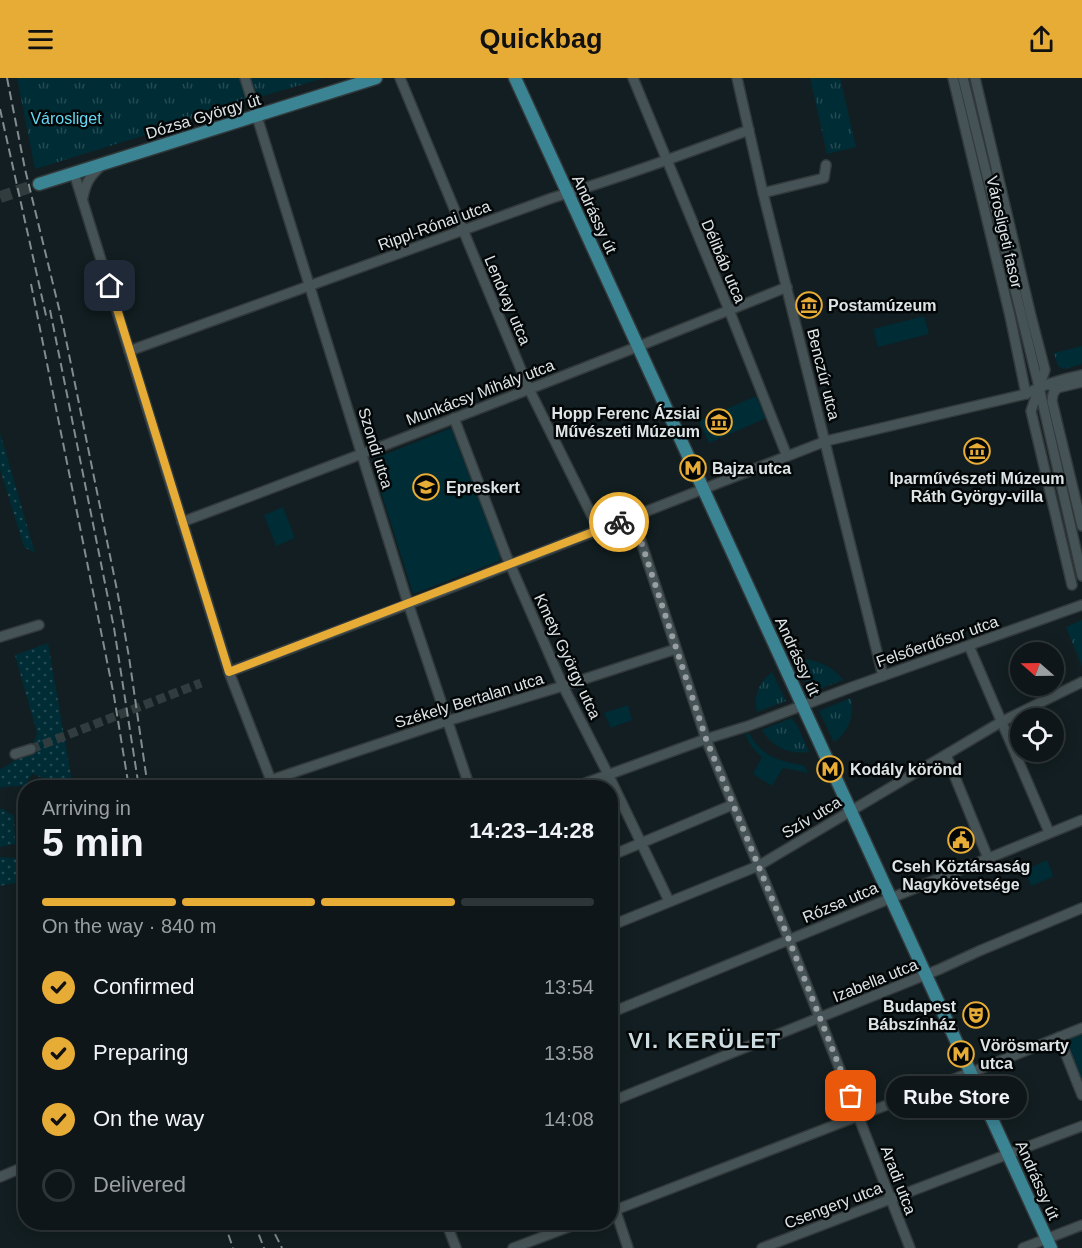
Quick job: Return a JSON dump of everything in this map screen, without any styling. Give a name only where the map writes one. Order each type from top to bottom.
[{"type":"main road","name":"Dózsa György út","points":[[39,184],[376,78]]},
{"type":"main road","name":"Andrássy út","points":[[515,78],[1049,1244]]},
{"type":"street","name":"Szondi utca","points":[[245,78],[409,604],[467,780]]},
{"type":"street","name":"Lendvay utca","points":[[400,78],[530,388],[599,530]]},
{"type":"street","name":"Délibáb utca","points":[[633,78],[787,456]]},
{"type":"street","name":"Benczúr utca","points":[[737,78],[763,193],[883,676]]},
{"type":"street","name":"Városligeti fasor","points":[[953,78],[1010,316],[1026,394]]},
{"type":"street","name":"Városligeti fasor","points":[[963,78],[1043,386],[1082,576]]},
{"type":"street","name":"Városligeti fasor","points":[[975,78],[1045,370],[1043,386],[1030,411],[1072,585]]},
{"type":"street","name":"Rippl-Rónai utca","points":[[129,351],[552,198],[582,190],[749,130]]},
{"type":"street","points":[[83,199],[90,177],[102,165]]},
{"type":"street","points":[[763,193],[824,178],[826,165]]},
{"type":"street","points":[[74,173],[229,672],[271,780]]},
{"type":"street","name":"Munkácsy Mihály utca","points":[[182,522],[362,455],[787,287]]},
{"type":"street","points":[[229,672],[826,441],[1026,394],[1043,386],[1082,375]]},
{"type":"street","points":[[1043,386],[1057,388],[1082,382]]},
{"type":"street","points":[[1057,388],[1052,401],[1082,526]]},
{"type":"street","name":"Kmety György utca","points":[[454,418],[510,564],[563,686],[611,780]]},
{"type":"street","name":"Aradi utca","points":[[633,517],[706,739],[789,940],[910,1248]]},
{"type":"street","points":[[1066,562],[1078,559]]},
{"type":"street","name":"Felsőerdősor utca","points":[[593,780],[1082,605]]},
{"type":"street","points":[[0,637],[39,625]]},
{"type":"street","points":[[969,646],[1049,832]]},
{"type":"street","name":"Székely Bertalan utca","points":[[284,780],[447,722],[676,649]]},
{"type":"street","name":"Szív utca","points":[[618,923],[758,866],[1001,722],[1082,682]]},
{"type":"street","points":[[15,754],[31,749]]},
{"type":"street","points":[[946,755],[988,858]]},
{"type":"street","name":"Kmety György utca","points":[[618,795],[669,901]]},
{"type":"street","points":[[618,853],[732,805]]},
{"type":"street","name":"Rózsa utca","points":[[618,1010],[1082,820]]},
{"type":"street","name":"Izabella utca","points":[[618,1099],[926,975],[1082,908]]},
{"type":"street","points":[[618,1209],[1082,1028]]},
{"type":"street","points":[[1059,1037],[1082,1095]]},
{"type":"street","name":"Csengery utca","points":[[762,1248],[1082,1126]]},
{"type":"street","points":[[0,1177],[18,1169]]},
{"type":"street","points":[[618,1223],[628,1248]]},
{"type":"street","points":[[1028,1246],[1049,1244],[1082,1225]]},
{"type":"street","points":[[449,1230],[456,1248]]},
{"type":"street","points":[[513,1248],[561,1230]]},
{"type":"green space","name":"Városliget","points":[[17,78],[324,78],[35,169]]},
{"type":"green space","points":[[810,78],[840,78],[856,147],[827,154]]},
{"type":"green space","points":[[924,316],[929,334],[878,347],[873,329]]},
{"type":"green space","points":[[1082,346],[1082,364],[1064,369],[1058,366],[1054,353]]},
{"type":"green space","points":[[756,396],[766,418],[709,443],[699,421]]},
{"type":"green space","name":"Epreskert","points":[[451,428],[501,557],[499,561],[413,594],[371,460]]},
{"type":"green space","points":[[0,433],[35,553],[24,547],[0,469]]},
{"type":"green space","points":[[283,507],[295,538],[276,546],[264,515]]},
{"type":"green space","points":[[1082,620],[1082,666],[1066,627]]},
{"type":"green space","points":[[48,643],[72,780],[49,780],[32,774],[28,780],[18,780],[18,786],[1,787],[0,790],[0,769],[31,749],[37,733],[15,655]]},
{"type":"green space","points":[[801,659],[824,665],[843,680],[811,692],[798,662]]},
{"type":"green space","points":[[772,672],[786,701],[757,712],[758,690]]},
{"type":"green space","points":[[851,698],[852,711],[849,723],[834,742],[819,711]]},
{"type":"green space","points":[[628,705],[632,720],[611,728],[604,713]]},
{"type":"green space","points":[[791,718],[797,725],[809,752],[788,751],[771,741],[762,730]]},
{"type":"green space","points":[[749,733],[765,752],[779,760],[804,765],[808,773],[783,768],[772,786],[753,774],[762,757],[748,741],[745,734]]},
{"type":"green space","points":[[0,809],[14,816],[15,844],[0,847]]},
{"type":"green space","points":[[0,857],[18,858],[18,882],[0,886]]},
{"type":"green space","points":[[1047,860],[1052,877],[1031,886],[1025,870]]},
{"type":"green space","points":[[1082,1031],[1082,1082],[1064,1038]]},
{"type":"tunnel","points":[[0,197],[39,184]]},
{"type":"tunnel","points":[[31,749],[201,683]]},
{"type":"railway","points":[[7,78],[25,169],[63,325],[118,595],[147,780]]},
{"type":"railway","points":[[0,109],[47,320]]},
{"type":"railway","points":[[31,284],[114,696],[128,780]]},
{"type":"railway","points":[[50,310],[114,628],[138,780]]},
{"type":"railway","points":[[227,1230],[233,1248]]},
{"type":"railway","points":[[257,1230],[264,1248]]},
{"type":"railway","points":[[273,1230],[282,1248]]},
{"type":"way so far","points":[[619,522],[633,517],[706,739],[851,1096]]},
{"type":"place","name":"Postamúzeum","points":[[809,305]]},
{"type":"place","name":"Hopp Ferenc Ázsiai Művészeti Múzeum","points":[[719,422]]},
{"type":"place","name":"Iparművészeti Múzeum Ráth György-villa","points":[[977,451]]},
{"type":"place","name":"Bajza utca","points":[[693,468]]},
{"type":"place","name":"Epreskert","points":[[426,487]]},
{"type":"place","name":"Kodály körönd","points":[[830,769]]},
{"type":"place","name":"Cseh Köztársaság Nagykövetsége","points":[[961,840]]},
{"type":"place","name":"Budapest Bábszínház","points":[[976,1015]]},
{"type":"place","name":"Vörösmarty utca","points":[[961,1054]]},
{"type":"place","name":"Rube Store","points":[[851,1096]]},
{"type":"district","name":"VI. KERÜLET","points":[[705,1040]]},
{"type":"route","points":[[110,286],[229,672],[619,522]]}]
